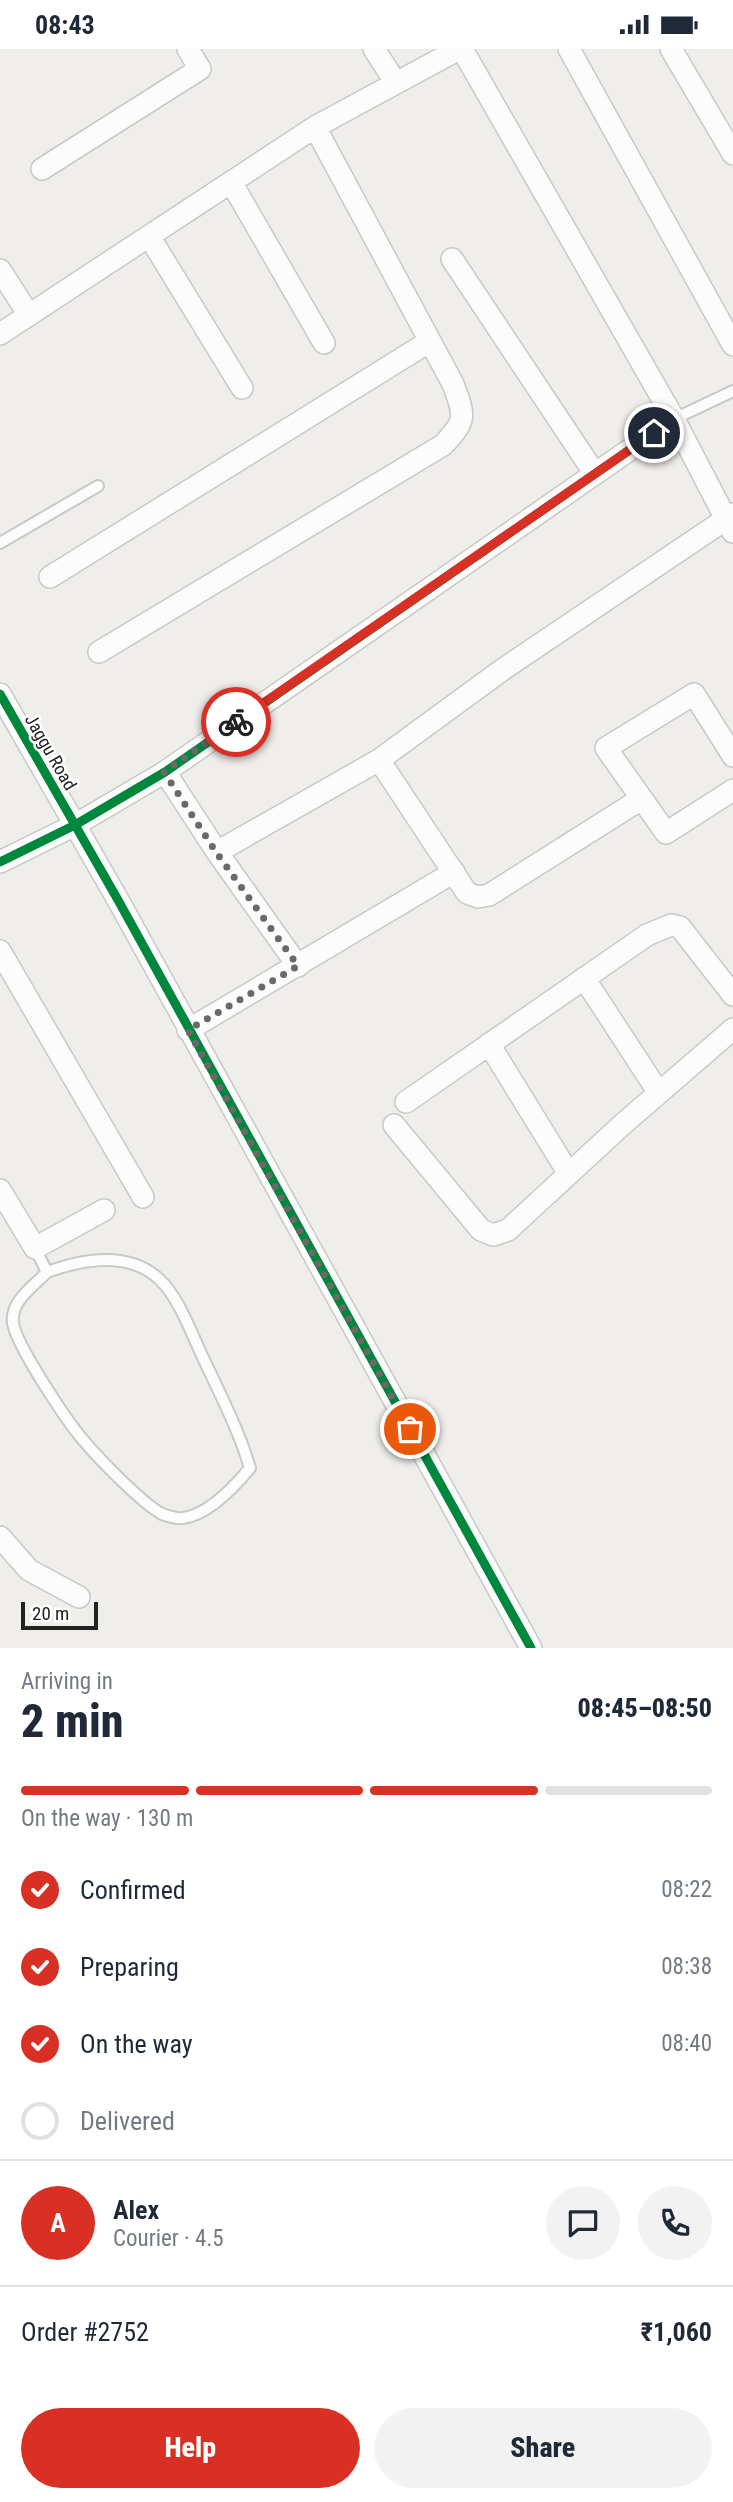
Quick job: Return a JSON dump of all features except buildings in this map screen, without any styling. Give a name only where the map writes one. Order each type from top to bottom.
[{"type":"street","points":[[41,169],[200,69],[188,49]]},
{"type":"street","points":[[374,49],[396,83]]},
{"type":"street","points":[[0,334],[315,127],[460,49],[731,522],[502,670],[379,760],[216,852]]},
{"type":"street","points":[[569,49],[733,345]]},
{"type":"street","points":[[671,49],[733,153]]},
{"type":"street","points":[[99,652],[443,445],[458,430],[463,412],[453,384],[315,127]]},
{"type":"street","points":[[231,182],[324,343]]},
{"type":"street","points":[[149,236],[242,388]]},
{"type":"street","points":[[452,259],[595,474]]},
{"type":"street","points":[[0,269],[29,315]]},
{"type":"street","points":[[50,577],[430,341]]},
{"type":"street","points":[[0,862],[75,825],[164,772],[674,419]]},
{"type":"street","name":"Jaggu Road","points":[[0,694],[531,1648]]},
{"type":"street","points":[[733,756],[694,694],[606,748],[666,834],[733,790]]},
{"type":"street","points":[[379,760],[467,893],[478,897],[489,895],[642,799]]},
{"type":"street","points":[[164,772],[216,852],[298,966]]},
{"type":"street","points":[[188,1030],[454,872]]},
{"type":"street","points":[[406,1102],[647,935],[671,925],[680,927],[733,995]]},
{"type":"street","points":[[0,951],[143,1196]]},
{"type":"street","points":[[584,978],[659,1093]]},
{"type":"street","points":[[394,1125],[481,1230],[493,1235],[508,1230],[733,1028]]},
{"type":"street","points":[[489,1044],[569,1174]]},
{"type":"street","points":[[0,1190],[35,1248],[104,1210]]},
{"type":"street","points":[[0,1537],[29,1570],[79,1597]]},
{"type":"street","points":[[0,1567],[20,1559]]},
{"type":"lane","points":[[674,419],[733,391]]},
{"type":"lane","points":[[0,543],[98,486]]},
{"type":"lane","points":[[35,1248],[47,1272]]},
{"type":"lane","points":[[98,1259],[130,1262],[159,1279],[177,1304],[242,1440],[250,1468],[233,1489],[203,1510],[183,1518],[163,1515],[83,1441],[39,1376],[13,1323],[16,1303],[47,1272],[71,1263],[98,1259]]},
{"type":"cycle path","points":[[0,862],[75,825],[165,772],[674,419]]},
{"type":"cycle path","points":[[0,694],[118,900],[531,1648]]},
{"type":"way so far","points":[[236,722],[164,772],[216,852],[298,966],[188,1030],[410,1429]]},
{"type":"route","points":[[236,722],[654,433]]}]
